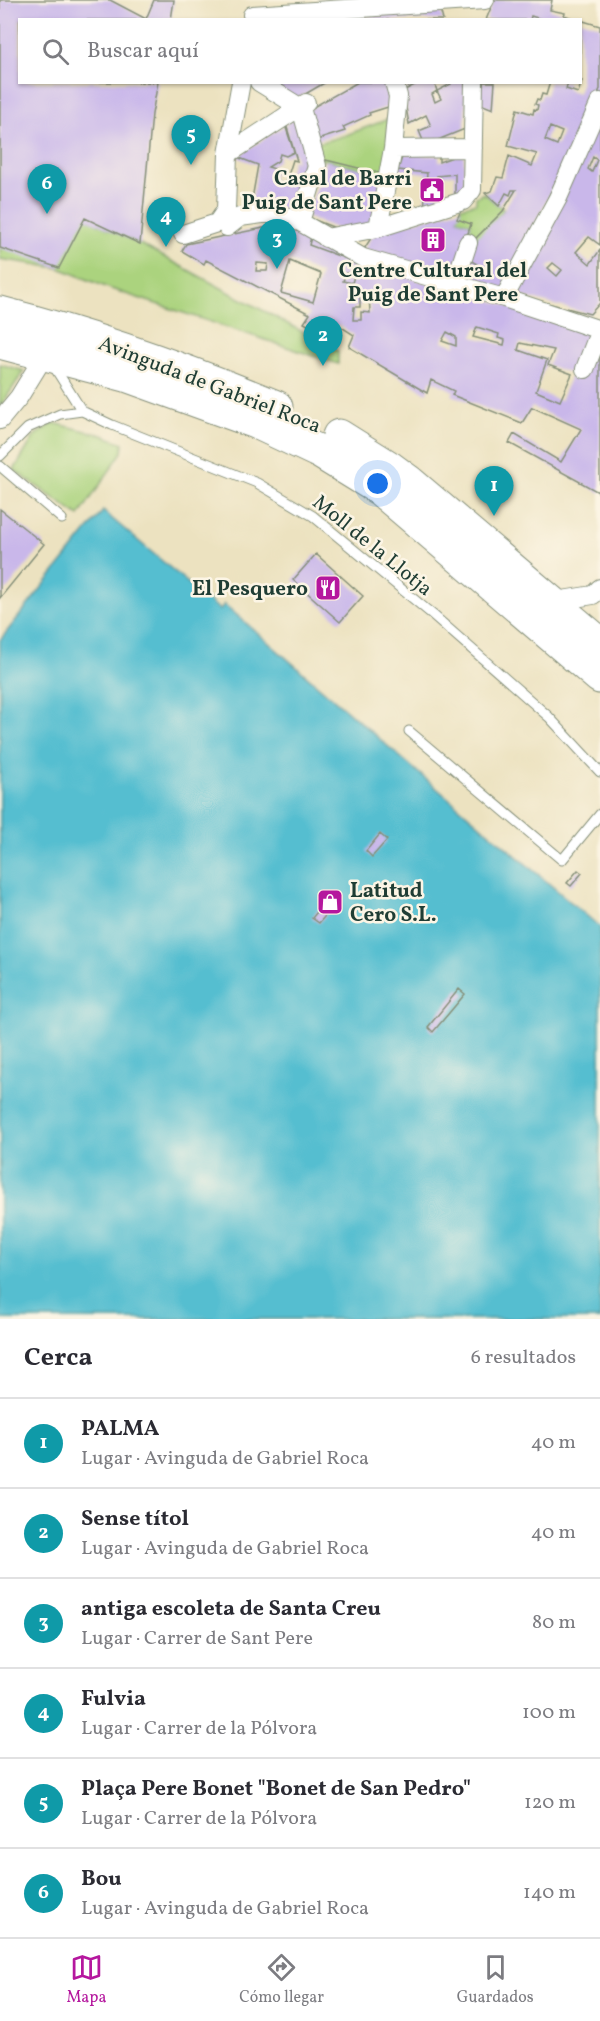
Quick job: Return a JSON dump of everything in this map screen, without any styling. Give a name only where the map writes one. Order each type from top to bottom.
[{"type":"highway","name":"Avinguda de Gabriel Roca","points":[[0,313],[80,334],[226,386],[341,437],[409,482],[600,644]]},
{"type":"highway","name":"Avinguda de Gabriel Roca","points":[[0,342],[126,375],[256,422],[340,463],[380,489],[600,676]]},
{"type":"street","points":[[252,12],[485,1]]},
{"type":"street","points":[[183,234],[216,223],[225,210],[228,154],[241,84]]},
{"type":"street","points":[[263,84],[304,106],[317,166],[300,222]]},
{"type":"street","points":[[378,228],[393,149],[398,96],[395,84]]},
{"type":"street","points":[[326,238],[378,228],[463,201],[472,190],[474,84]]},
{"type":"street","points":[[504,298],[558,198],[600,102]]},
{"type":"street","points":[[228,154],[304,106]]},
{"type":"street","points":[[393,149],[473,148]]},
{"type":"street","points":[[227,227],[240,217],[278,214],[300,222],[363,258],[504,298],[600,330],[585,369]]},
{"type":"street","points":[[455,284],[468,243]]},
{"type":"street","points":[[0,420],[19,397],[46,353],[36,322]]},
{"type":"street","points":[[550,602],[598,595]]},
{"type":"lane","points":[[0,456],[28,428],[60,414],[82,411],[46,353]]},
{"type":"lane","name":"Moll de la Llotja","points":[[82,411],[257,483],[313,516],[433,615],[549,717],[600,772]]},
{"type":"lane","points":[[0,466],[62,519]]},
{"type":"lane","points":[[409,731],[562,860],[600,814]]},
{"type":"green space","points":[[391,118],[387,175],[319,160],[315,144]]},
{"type":"green space","points":[[0,136],[86,218],[140,244],[338,351],[338,364],[111,289],[59,268],[0,259]]},
{"type":"green space","points":[[484,193],[504,210],[476,240],[466,237],[471,224],[457,219],[461,207],[476,203],[476,197]]},
{"type":"green space","points":[[0,364],[24,371],[0,407]]},
{"type":"green space","points":[[54,423],[102,435],[123,443],[122,452],[79,516],[14,470],[35,435]]},
{"type":"water","points":[[103,511],[220,610],[224,604],[600,927],[600,1319],[0,1319],[0,640]]},
{"type":"building","points":[[0,0],[110,0],[144,18],[18,18],[18,84],[158,84],[152,114],[140,244],[85,218],[59,268],[0,248]]},
{"type":"building","points":[[154,0],[174,0],[171,18],[146,18]]},
{"type":"building","points":[[494,0],[552,0],[550,10],[565,13],[564,15],[572,18],[531,16],[530,18],[487,18]]},
{"type":"building","points":[[440,9],[442,18],[351,18]]},
{"type":"building","points":[[582,21],[600,26],[600,89],[503,291],[469,281],[477,264],[466,258],[477,237],[503,211],[516,190],[512,190],[510,195],[506,193],[499,206],[485,193],[492,191],[497,177],[503,178],[509,156],[532,166],[537,154],[508,146],[517,109],[533,114],[534,109],[537,110],[538,105],[535,104],[537,99],[540,100],[542,94],[546,95],[549,84],[567,84],[566,89],[578,93],[582,84]],"holes":[[[550,127],[562,132],[557,145],[545,140]]]},
{"type":"building","points":[[271,84],[323,84],[295,100]]},
{"type":"building","points":[[354,84],[387,84],[391,118],[389,119],[388,107],[369,113],[370,115],[343,127],[345,131],[314,141],[306,111]]},
{"type":"building","points":[[416,84],[435,84],[437,91],[451,84],[466,84],[465,129],[425,145],[419,131],[431,126],[426,115],[409,124],[403,91]],"holes":[[[437,91],[441,99],[435,102],[432,94]]]},
{"type":"building","points":[[478,84],[495,84],[493,109],[478,103]]},
{"type":"building","points":[[600,115],[600,245],[589,237],[576,252],[590,264],[600,250],[600,303],[590,314],[512,294]],"holes":[[[593,157],[597,160],[592,172],[588,169]],[[553,263],[562,270],[557,276],[548,268]]]},
{"type":"building","points":[[298,117],[312,165],[297,214],[267,203],[251,205],[258,165],[237,157],[285,125],[294,152],[286,156],[280,154],[278,161],[268,167],[275,169],[272,180],[285,185],[293,160],[297,161],[286,124]]},
{"type":"building","name":"Casal de Barri Puig de Sant Pere","points":[[464,153],[464,193],[455,199],[455,174],[437,176],[440,204],[424,209],[427,173],[398,170],[403,154],[439,156],[439,162]]},
{"type":"building","points":[[326,160],[387,175],[370,227],[338,229],[307,217]]},
{"type":"building","name":"Centre Cultural del Puig de Sant Pere","points":[[462,209],[457,219],[471,224],[454,277],[364,249],[375,232]]},
{"type":"building","points":[[273,226],[296,230],[311,237],[309,245],[355,262],[593,330],[600,341],[600,493],[509,443],[514,434],[561,462],[581,429],[532,407],[522,423],[452,395],[454,391],[431,380],[427,393],[349,347],[354,335],[340,326],[335,325],[333,330],[325,326],[321,332],[304,323],[310,314],[206,260],[204,264],[182,251],[186,244]],"holes":[[[290,261],[321,274],[313,302],[281,293]],[[257,263],[268,264],[267,271],[256,271]],[[346,273],[354,276],[352,283],[343,281]],[[360,294],[369,294],[370,313],[361,312],[361,320],[353,320],[354,307],[360,307]],[[477,327],[499,334],[498,338],[505,340],[504,345],[473,337]],[[447,332],[456,337],[456,346],[442,341]],[[520,343],[554,350],[548,365],[572,374],[560,401],[536,391],[547,360],[518,350]]]},
{"type":"building","points":[[0,509],[44,544],[0,598]]},
{"type":"building","name":"El Pesquero","points":[[316,554],[363,596],[340,622],[293,580]]},
{"type":"building","points":[[380,834],[387,840],[372,857],[366,851]]},
{"type":"building","points":[[578,870],[582,873],[571,886],[567,883]]},
{"type":"building","points":[[329,897],[336,903],[319,923],[312,918]]},
{"type":"building","points":[[459,989],[465,994],[433,1032],[428,1027]]},
{"type":"place","name":"Plaça Pere Bonet \"Bonet de San Pedro\"","points":[[191,165]]},
{"type":"place","name":"Casal de Barri Puig de Sant Pere","points":[[432,190]]},
{"type":"place","name":"Bou","points":[[47,214]]},
{"type":"place","name":"Centre Cultural del Puig de Sant Pere","points":[[433,240]]},
{"type":"place","name":"Fulvia","points":[[166,247]]},
{"type":"place","name":"antiga escoleta de Santa Creu","points":[[277,269]]},
{"type":"place","name":"Sense títol","points":[[323,366]]},
{"type":"place","name":"PALMA","points":[[494,516]]},
{"type":"place","name":"El Pesquero","points":[[328,588]]},
{"type":"place","name":"Latitud Cero S.L.","points":[[330,902]]}]
